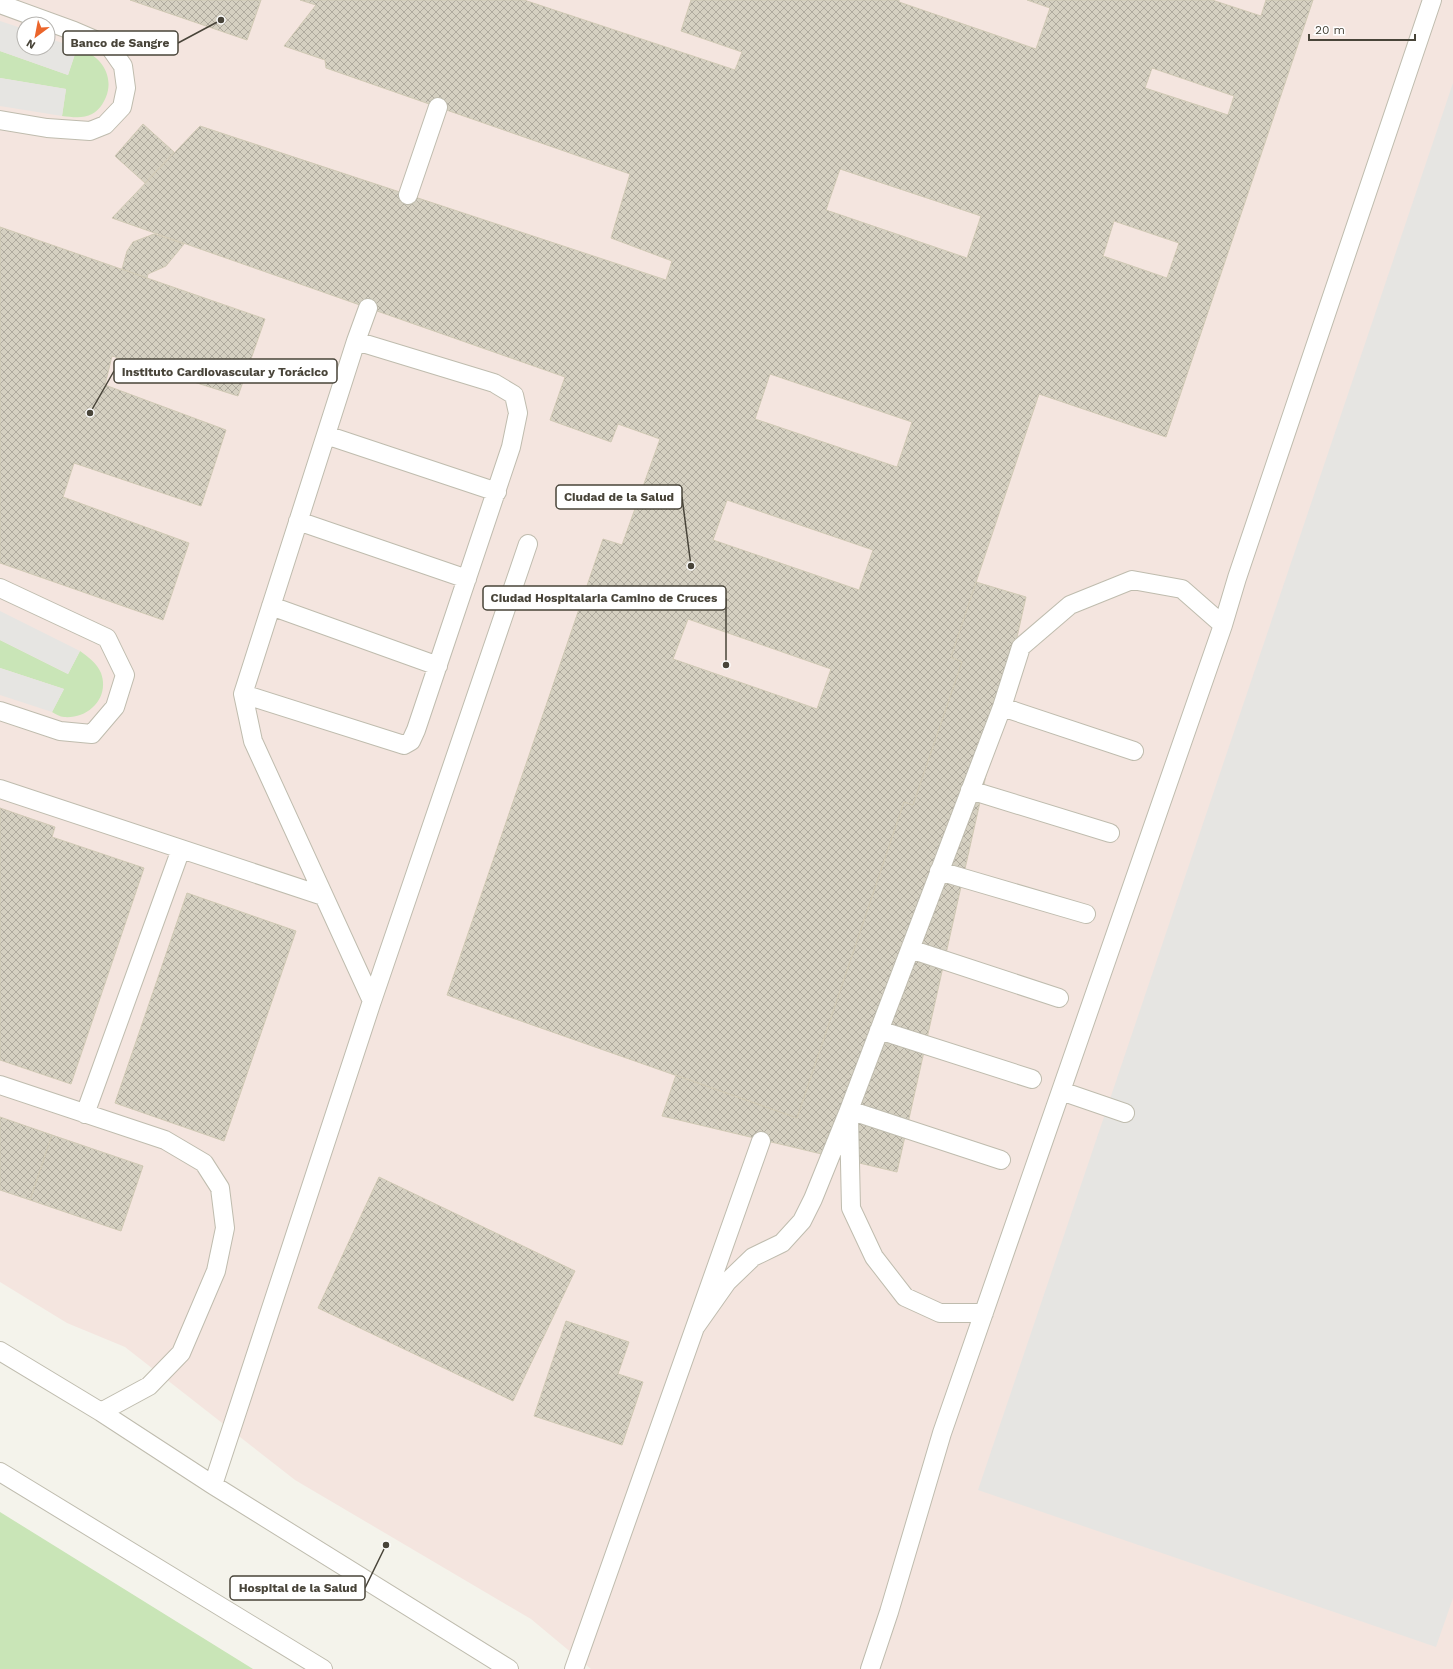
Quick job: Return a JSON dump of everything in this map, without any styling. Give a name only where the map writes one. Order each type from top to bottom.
[{"type":"lane","points":[[870,1669],[890,1612],[942,1433],[1224,625],[1248,548],[1432,0]]},
{"type":"lane","points":[[0,4],[74,31],[109,46],[122,66],[126,88],[122,107],[105,125],[90,131],[47,128],[0,120]]},
{"type":"lane","points":[[408,195],[438,107]]},
{"type":"lane","points":[[368,308],[356,341],[243,694],[253,741],[372,1001]]},
{"type":"lane","points":[[243,694],[404,745],[410,740],[416,730],[497,492],[511,447],[518,413],[514,395],[494,383],[356,341]]},
{"type":"lane","points":[[326,435],[497,492]]},
{"type":"lane","points":[[298,521],[467,579]]},
{"type":"lane","points":[[213,1485],[372,1001],[528,544]]},
{"type":"lane","points":[[696,1326],[727,1282],[753,1257],[782,1243],[802,1221],[813,1199],[849,1110],[1002,707],[1021,647],[1070,605],[1132,580],[1182,589],[1224,625]]},
{"type":"lane","points":[[0,588],[107,638],[125,675],[115,706],[92,734],[60,731],[0,711]]},
{"type":"lane","points":[[271,606],[438,666]]},
{"type":"lane","points":[[1002,707],[1134,751]]},
{"type":"lane","points":[[0,789],[323,896]]},
{"type":"lane","points":[[970,790],[1110,833]]},
{"type":"lane","points":[[85,1114],[181,849]]},
{"type":"lane","points":[[939,870],[1086,914]]},
{"type":"lane","points":[[910,949],[1059,998]]},
{"type":"lane","points":[[879,1030],[1032,1079]]},
{"type":"lane","points":[[0,1085],[165,1140],[204,1163],[220,1188],[225,1228],[216,1271],[181,1352],[149,1386],[101,1412]]},
{"type":"lane","points":[[1061,1091],[1126,1113]]},
{"type":"lane","points":[[849,1110],[851,1208],[874,1257],[905,1297],[940,1313],[984,1313]]},
{"type":"lane","points":[[849,1110],[1001,1160]]},
{"type":"lane","points":[[574,1669],[761,1141]]},
{"type":"lane","points":[[0,1351],[101,1412],[213,1485],[509,1669]]},
{"type":"lane","points":[[0,1472],[323,1669]]},
{"type":"shaded area","points":[[0,0],[1453,0],[1453,1669],[591,1669],[531,1619],[295,1480],[125,1347],[67,1323],[0,1282]]},
{"type":"shaded area","points":[[0,21],[16,26],[16,56],[56,56],[56,41],[77,48],[68,75],[0,51]]},
{"type":"shaded area","points":[[0,78],[66,89],[62,116],[0,106]]},
{"type":"shaded area","points":[[1453,83],[1453,1598],[1436,1647],[978,1490]]},
{"type":"shaded area","points":[[0,611],[80,651],[68,674],[0,640]]},
{"type":"shaded area","points":[[0,668],[64,689],[52,712],[0,695]]},
{"type":"green space","points":[[77,48],[92,55],[98,60],[107,73],[108,89],[104,102],[97,111],[89,116],[62,116],[66,89],[0,78],[0,51],[68,75]]},
{"type":"green space","points":[[0,640],[68,674],[80,651],[95,663],[101,673],[103,682],[100,698],[89,711],[73,717],[64,717],[52,712],[64,689],[0,668]]},
{"type":"green space","points":[[0,1512],[253,1669],[0,1669]]},
{"type":"building","points":[[130,0],[261,0],[247,40]]},
{"type":"building","points":[[300,0],[524,0],[735,70],[742,52],[681,31],[691,0],[899,0],[899,2],[1036,49],[1050,8],[1027,0],[1212,0],[1261,16],[1266,0],[1313,0],[1166,437],[1039,394],[951,657],[962,662],[913,805],[904,802],[797,1118],[447,995],[603,539],[622,545],[660,439],[618,424],[611,442],[550,420],[565,377],[112,218],[200,126],[666,280],[672,261],[611,238],[630,174],[326,68],[325,60],[284,46],[316,5]],"holes":[[[1152,68],[1234,96],[1228,115],[1145,88]],[[840,169],[981,216],[967,258],[826,210]],[[1114,221],[1179,243],[1167,278],[1103,256]],[[770,374],[912,422],[897,467],[755,419]],[[727,500],[873,550],[859,590],[713,540]],[[688,619],[831,669],[817,709],[673,659]]]},
{"type":"building","points":[[143,124],[174,152],[145,183],[115,156]]},
{"type":"building","points":[[0,227],[265,319],[238,396],[112,356],[105,385],[226,430],[201,506],[74,463],[63,497],[189,543],[163,620],[0,563]]},
{"type":"building","points":[[154,234],[184,244],[166,266],[148,274],[147,278],[122,269],[127,251],[133,242]]},
{"type":"building","points":[[976,582],[1026,597],[897,1172],[662,1116],[676,1075],[797,1118],[904,802],[913,805],[962,662],[951,657]]},
{"type":"building","points":[[0,808],[55,827],[52,837],[144,868],[71,1084],[0,1060]]},
{"type":"building","points":[[187,893],[296,931],[224,1141],[115,1103]]},
{"type":"building","points":[[0,1117],[52,1135],[30,1200],[0,1190]]},
{"type":"building","points":[[52,1135],[143,1166],[121,1231],[30,1200]]},
{"type":"building","points":[[379,1177],[575,1271],[513,1401],[318,1308]]},
{"type":"building","points":[[566,1321],[629,1342],[618,1374],[643,1382],[622,1445],[534,1416]]},
{"type":"place","name":"Banco de Sangre","points":[[221,20]]},
{"type":"place","name":"Instituto Cardiovascular y Torácico","points":[[90,413]]},
{"type":"place","name":"Ciudad de la Salud","points":[[691,566]]},
{"type":"place","name":"Ciudad Hospitalaria Camino de Cruces","points":[[726,665]]},
{"type":"place","name":"Hospital de la Salud","points":[[386,1545]]}]
